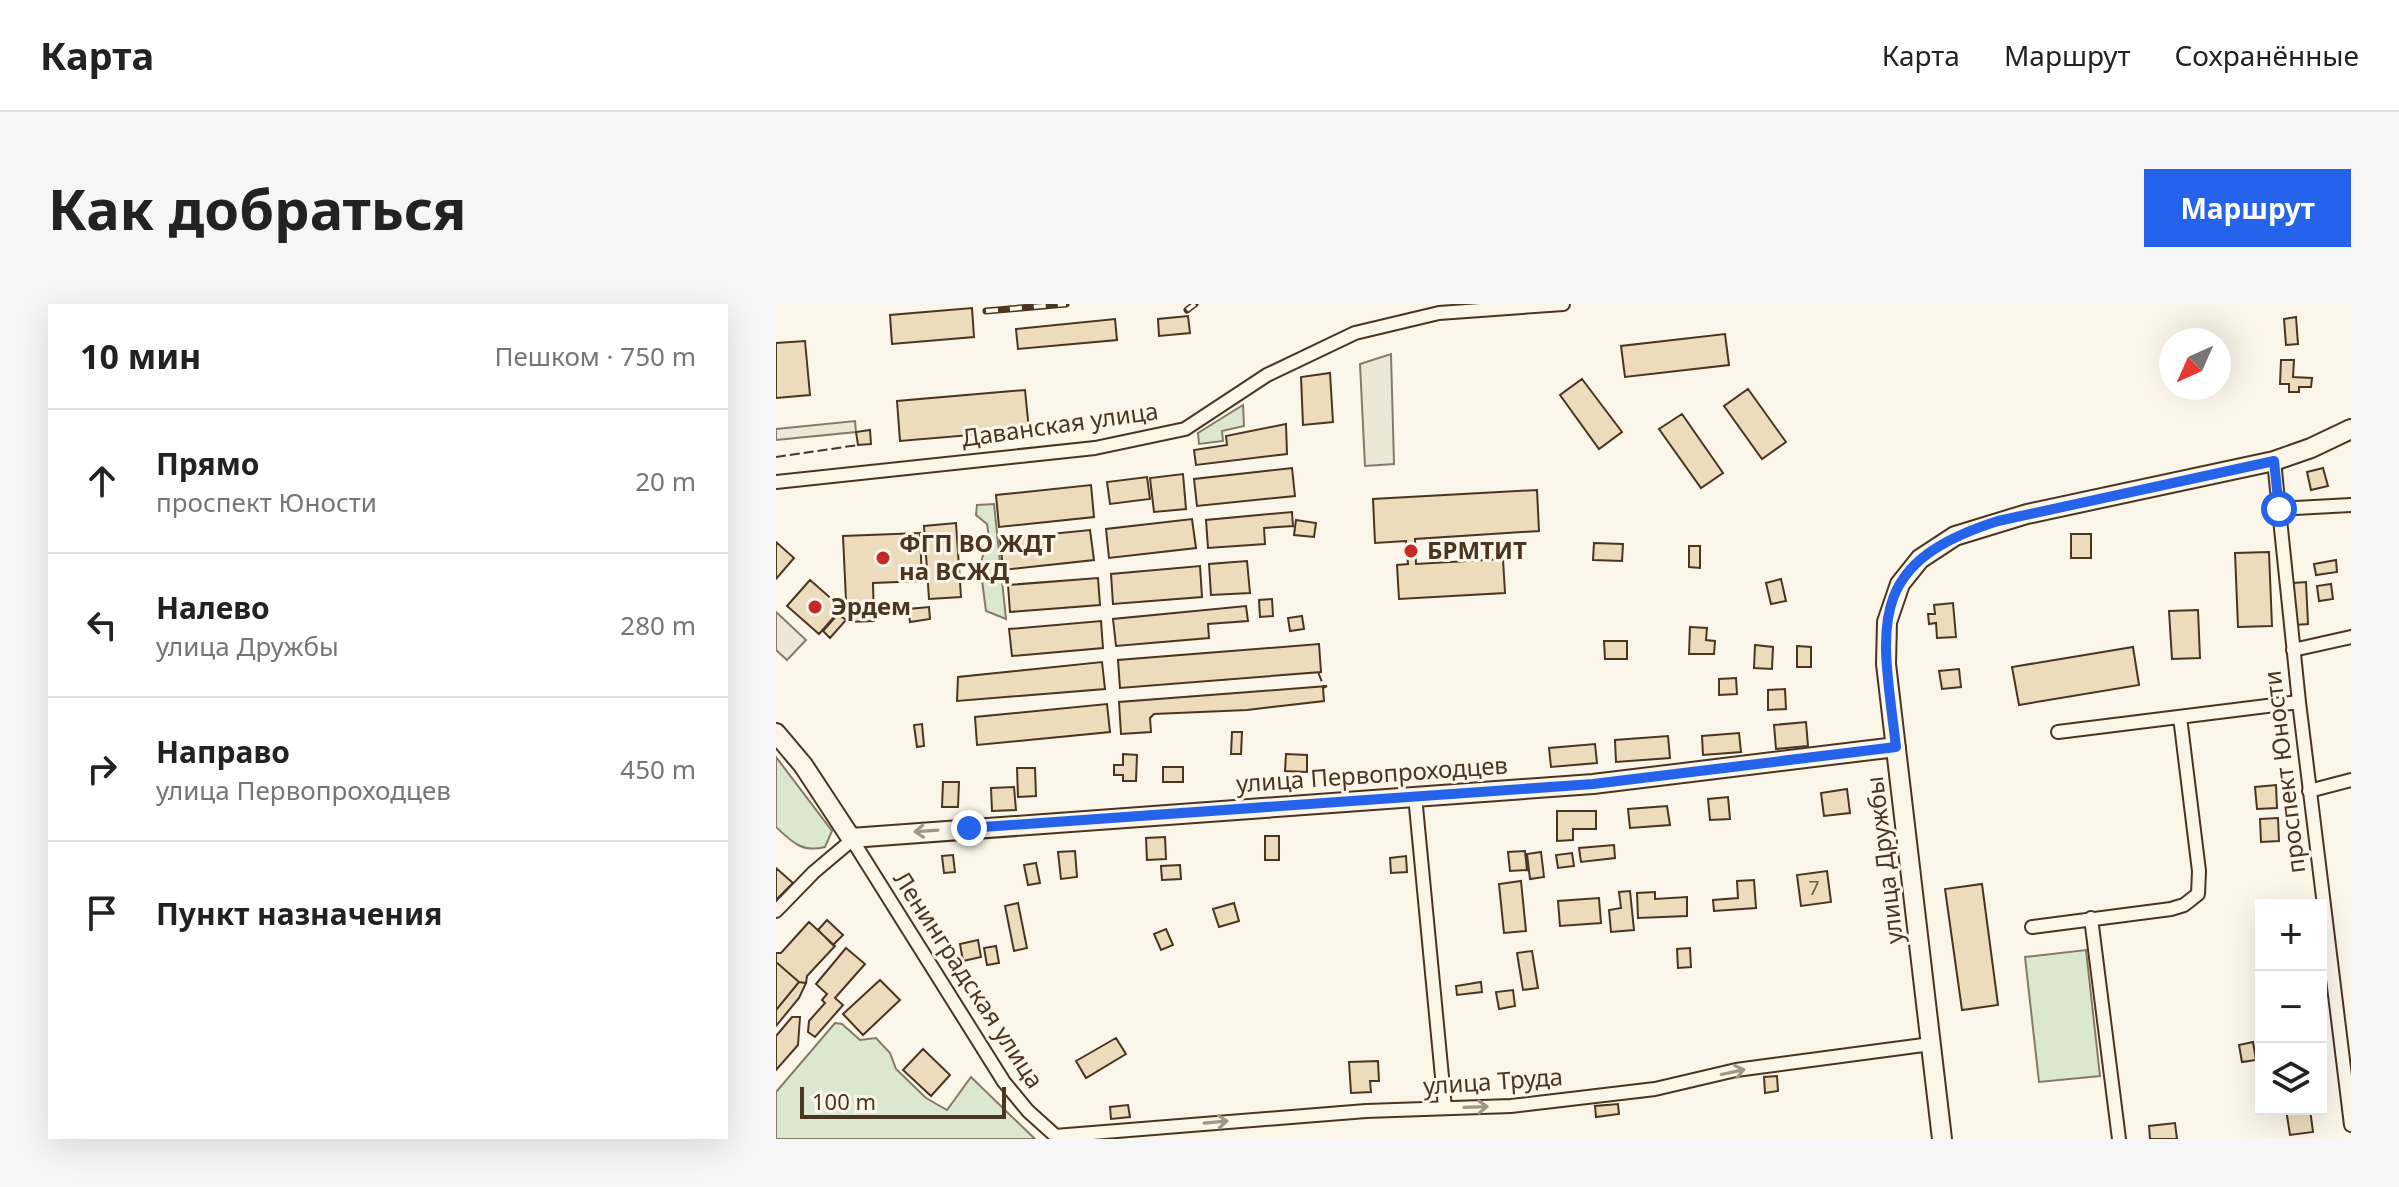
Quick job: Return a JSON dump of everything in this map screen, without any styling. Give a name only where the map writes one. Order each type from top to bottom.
[{"type":"street","name":"Даванская улица","points":[[776,482],[1095,448],[1185,429],[1267,375],[1355,333],[1439,313],[1563,304]]},
{"type":"street","name":"улица Дружбы","points":[[1942,1139],[1886,664],[1887,622],[1892,601],[1904,577],[1928,552],[1955,536],[1998,521],[2274,461],[2351,429]]},
{"type":"street","name":"проспект Юности","points":[[2274,461],[2309,791],[2347,1060],[2351,1125]]},
{"type":"street","points":[[2279,509],[2351,505]]},
{"type":"street","points":[[2293,650],[2351,637]]},
{"type":"street","points":[[2058,732],[2299,702]]},
{"type":"street","points":[[2032,927],[2177,907],[2193,899],[2199,891],[2180,717]]},
{"type":"street","points":[[776,733],[803,765],[851,839],[776,911]]},
{"type":"street","name":"улица Первопроходцев","points":[[851,839],[1593,784],[1896,747]]},
{"type":"street","points":[[2309,791],[2351,780]]},
{"type":"street","points":[[1415,796],[1445,1108]]},
{"type":"street","name":"Ленинградская улица","points":[[851,839],[1004,1082],[1028,1111],[1057,1137]]},
{"type":"street","points":[[2091,918],[2119,1139]]},
{"type":"street","name":"улица Труда","points":[[1057,1137],[1264,1118],[1511,1106],[1655,1089],[1736,1070],[1931,1044]]},
{"type":"green space","points":[[1243,405],[1244,426],[1222,431],[1223,441],[1199,444],[1198,433]]},
{"type":"green space","points":[[994,504],[1006,619],[986,611],[980,565],[989,537],[987,524],[976,515],[977,505]]},
{"type":"green space","points":[[776,757],[832,831],[825,847],[804,847],[792,842],[776,827]]},
{"type":"green space","points":[[2086,950],[2100,1076],[2039,1082],[2025,957]]},
{"type":"green space","points":[[835,1023],[842,1024],[860,1040],[876,1038],[890,1053],[896,1069],[926,1098],[947,1110],[971,1077],[1035,1139],[776,1139],[776,1092]]},
{"type":"shaded area","points":[[1391,354],[1394,464],[1365,466],[1360,364]]},
{"type":"shaded area","points":[[855,421],[856,432],[776,440],[776,429]]},
{"type":"shaded area","points":[[776,612],[806,640],[787,660],[776,650]]},
{"type":"building","points":[[972,308],[974,337],[892,344],[890,315]]},
{"type":"building","points":[[1188,316],[1190,333],[1159,336],[1158,319]]},
{"type":"building","points":[[2296,317],[2298,344],[2286,345],[2284,319]]},
{"type":"building","points":[[1115,319],[1117,340],[1018,349],[1016,329]]},
{"type":"building","points":[[1725,334],[1729,365],[1625,377],[1621,346]]},
{"type":"building","points":[[805,341],[810,395],[776,398],[776,343]]},
{"type":"building","points":[[2281,360],[2294,360],[2293,377],[2312,378],[2311,387],[2299,387],[2299,392],[2289,392],[2289,384],[2280,384]]},
{"type":"building","points":[[1330,373],[1333,422],[1303,425],[1301,377]]},
{"type":"building","points":[[1582,379],[1622,432],[1599,449],[1560,395]]},
{"type":"building","points":[[1748,389],[1786,442],[1762,459],[1724,406]]},
{"type":"building","points":[[1025,390],[1029,430],[900,441],[897,401]]},
{"type":"building","points":[[1682,414],[1723,473],[1701,488],[1659,429]]},
{"type":"building","points":[[1286,424],[1287,454],[1196,465],[1194,450],[1227,445],[1226,436]]},
{"type":"building","points":[[870,430],[871,444],[858,445],[856,432]]},
{"type":"building","points":[[1292,468],[1295,496],[1197,506],[1194,479]]},
{"type":"building","points":[[2323,468],[2328,486],[2311,490],[2307,472]]},
{"type":"building","points":[[1183,474],[1186,509],[1154,512],[1150,478]]},
{"type":"building","points":[[1147,477],[1150,499],[1110,504],[1107,482]]},
{"type":"building","points":[[1091,485],[1094,517],[999,527],[996,495]]},
{"type":"building","name":"БРМТИТ","points":[[1537,490],[1539,531],[1415,539],[1416,564],[1503,559],[1505,593],[1399,599],[1397,565],[1408,564],[1406,541],[1375,543],[1373,499]]},
{"type":"building","points":[[1292,512],[1293,526],[1264,528],[1265,544],[1208,548],[1206,520]]},
{"type":"building","points":[[1192,519],[1196,548],[1109,558],[1106,529]]},
{"type":"building","points":[[1296,520],[1316,523],[1314,537],[1294,535]]},
{"type":"building","points":[[956,523],[961,597],[929,599],[924,526]]},
{"type":"building","points":[[1090,530],[1094,560],[1003,570],[1000,539]]},
{"type":"building","name":"ФГП ВО ЖДТ на ВСЖД","points":[[920,533],[922,581],[873,583],[874,621],[847,622],[843,536]]},
{"type":"building","points":[[2071,534],[2091,534],[2091,558],[2071,558]]},
{"type":"building","points":[[776,542],[794,558],[776,579]]},
{"type":"building","points":[[1594,543],[1623,544],[1622,561],[1593,560]]},
{"type":"building","points":[[1689,546],[1700,546],[1700,568],[1689,567]]},
{"type":"building","points":[[2269,552],[2272,626],[2238,627],[2235,553]]},
{"type":"building","points":[[2336,560],[2337,572],[2316,575],[2314,564]]},
{"type":"building","points":[[1247,561],[1250,593],[1211,595],[1209,564]]},
{"type":"building","points":[[1200,566],[1202,597],[1113,604],[1111,574]]},
{"type":"building","points":[[1098,578],[1100,605],[1010,612],[1008,585]]},
{"type":"building","points":[[1781,579],[1786,601],[1771,604],[1766,583]]},
{"type":"building","name":"Эрдем","points":[[810,580],[842,608],[819,634],[787,606]]},
{"type":"building","points":[[2306,582],[2308,624],[2295,625],[2293,583]]},
{"type":"building","points":[[2331,584],[2333,599],[2319,601],[2317,586]]},
{"type":"building","points":[[1272,599],[1273,616],[1260,617],[1259,600]]},
{"type":"building","points":[[1953,603],[1956,637],[1937,638],[1936,623],[1929,624],[1928,614],[1935,614],[1934,605]]},
{"type":"building","points":[[1246,606],[1248,621],[1208,624],[1209,638],[1116,646],[1113,619]]},
{"type":"building","points":[[929,607],[930,619],[910,622],[908,609]]},
{"type":"building","points":[[2198,610],[2200,658],[2172,659],[2169,611]]},
{"type":"building","points":[[838,614],[846,620],[830,638],[823,631]]},
{"type":"building","points":[[1302,616],[1304,629],[1290,631],[1288,618]]},
{"type":"building","points":[[1101,621],[1103,648],[1012,656],[1009,629]]},
{"type":"building","points":[[1690,627],[1707,628],[1706,640],[1715,641],[1714,654],[1689,654]]},
{"type":"building","points":[[1604,641],[1627,641],[1627,659],[1605,659]]},
{"type":"building","points":[[1319,644],[1321,672],[1120,688],[1118,660]]},
{"type":"building","points":[[1755,645],[1773,647],[1772,669],[1754,668]]},
{"type":"building","points":[[1797,646],[1811,647],[1811,667],[1797,667]]},
{"type":"building","points":[[2133,647],[2139,685],[2019,705],[2012,667]]},
{"type":"building","points":[[1102,662],[1105,689],[957,701],[958,677]]},
{"type":"building","points":[[1959,669],[1961,687],[1942,689],[1939,671]]},
{"type":"building","points":[[1736,678],[1737,694],[1719,695],[1719,679]]},
{"type":"building","points":[[1327,686],[1323,688],[1324,701],[1247,710],[1154,714],[1150,718],[1151,732],[1121,734],[1119,702]]},
{"type":"building","points":[[1785,689],[1786,709],[1768,710],[1768,690]]},
{"type":"building","points":[[1107,704],[1110,732],[977,745],[975,717]]},
{"type":"building","points":[[1806,722],[1808,746],[1776,749],[1774,725]]},
{"type":"building","points":[[922,724],[924,746],[917,747],[914,725]]},
{"type":"building","points":[[1232,732],[1242,732],[1241,754],[1231,754]]},
{"type":"building","points":[[1739,733],[1741,752],[1703,755],[1702,736]]},
{"type":"building","points":[[1668,736],[1670,758],[1616,762],[1615,740]]},
{"type":"building","points":[[1595,744],[1597,763],[1551,767],[1549,748]]},
{"type":"building","points":[[1123,754],[1137,755],[1136,781],[1123,781],[1123,775],[1114,775],[1114,765],[1123,765]]},
{"type":"building","points":[[1286,754],[1307,755],[1307,772],[1285,771]]},
{"type":"building","points":[[1163,767],[1183,767],[1183,782],[1163,782]]},
{"type":"building","points":[[1017,768],[1035,768],[1036,796],[1018,797]]},
{"type":"building","points":[[943,782],[959,782],[958,807],[942,807]]},
{"type":"building","points":[[2276,785],[2277,808],[2257,809],[2255,787]]},
{"type":"building","points":[[1014,787],[1016,810],[992,811],[991,788]]},
{"type":"building","points":[[1847,789],[1850,813],[1824,816],[1821,793]]},
{"type":"building","points":[[1728,797],[1730,819],[1710,820],[1708,799]]},
{"type":"building","points":[[1667,806],[1670,825],[1630,828],[1628,809]]},
{"type":"building","points":[[1557,811],[1596,811],[1596,829],[1573,829],[1573,840],[1557,841]]},
{"type":"building","points":[[2278,818],[2279,841],[2261,842],[2260,819]]},
{"type":"building","points":[[1265,836],[1279,836],[1279,860],[1265,860]]},
{"type":"building","points":[[1165,837],[1166,859],[1147,860],[1146,838]]},
{"type":"building","points":[[1614,845],[1615,858],[1581,862],[1579,848]]},
{"type":"building","points":[[1075,851],[1077,877],[1061,879],[1058,852]]},
{"type":"building","points":[[1525,851],[1527,870],[1510,871],[1508,852]]},
{"type":"building","points":[[1541,852],[1544,877],[1530,879],[1527,854]]},
{"type":"building","points":[[1572,853],[1574,866],[1558,868],[1556,855]]},
{"type":"building","points":[[953,855],[955,872],[944,873],[942,856]]},
{"type":"building","points":[[1406,856],[1407,872],[1391,873],[1390,858]]},
{"type":"building","points":[[1036,863],[1040,883],[1028,885],[1024,865]]},
{"type":"building","points":[[1180,865],[1181,879],[1162,880],[1161,866]]},
{"type":"building","points":[[776,868],[793,883],[776,900]]},
{"type":"building","points":[[1827,871],[1831,902],[1801,906],[1797,875]]},
{"type":"building","points":[[1754,880],[1756,908],[1714,911],[1713,900],[1738,898],[1737,881]]},
{"type":"building","points":[[1521,881],[1526,931],[1504,933],[1499,884]]},
{"type":"building","points":[[1982,884],[1998,1005],[1962,1010],[1945,889]]},
{"type":"building","points":[[1630,891],[1634,930],[1611,932],[1609,910],[1621,908],[1619,892]]},
{"type":"building","points":[[1655,892],[1655,899],[1687,897],[1687,916],[1638,918],[1637,893]]},
{"type":"building","points":[[1599,898],[1601,923],[1560,926],[1558,901]]},
{"type":"building","points":[[1018,903],[1027,948],[1014,951],[1005,906]]},
{"type":"building","points":[[1234,903],[1239,921],[1219,927],[1213,909]]},
{"type":"building","points":[[827,920],[843,935],[833,945],[818,930]]},
{"type":"building","points":[[809,922],[835,946],[807,976],[806,983],[799,982],[776,962],[776,953],[781,953]]},
{"type":"building","points":[[1166,929],[1173,945],[1161,950],[1154,934]]},
{"type":"building","points":[[978,940],[981,957],[963,961],[960,944]]},
{"type":"building","points":[[996,946],[999,963],[987,965],[984,948]]},
{"type":"building","points":[[846,948],[865,964],[835,998],[843,1005],[815,1037],[808,1032],[809,1021],[825,1003],[822,1000],[827,994],[816,984]]},
{"type":"building","points":[[1690,948],[1691,967],[1678,968],[1677,949]]},
{"type":"building","points":[[1532,951],[1538,988],[1523,990],[1517,953]]},
{"type":"building","points":[[776,962],[799,982],[776,1010]]},
{"type":"building","points":[[880,980],[900,1000],[863,1035],[843,1014]]},
{"type":"building","points":[[799,982],[806,983],[799,998],[776,1026],[776,1010]]},
{"type":"building","points":[[1481,982],[1482,992],[1457,995],[1456,986]]},
{"type":"building","points":[[1513,990],[1515,1006],[1499,1009],[1496,992]]},
{"type":"building","points":[[792,1017],[800,1017],[798,1045],[776,1070],[776,1036]]},
{"type":"building","points":[[1116,1038],[1126,1054],[1086,1078],[1076,1061]]},
{"type":"building","points":[[2253,1042],[2255,1060],[2242,1062],[2239,1045]]},
{"type":"building","points":[[923,1049],[950,1075],[931,1096],[903,1070]]},
{"type":"building","points":[[1378,1061],[1379,1081],[1370,1081],[1371,1092],[1351,1093],[1349,1062]]},
{"type":"building","points":[[1777,1076],[1778,1091],[1765,1093],[1764,1077]]},
{"type":"building","points":[[1618,1104],[1619,1114],[1596,1117],[1595,1106]]},
{"type":"building","points":[[1128,1105],[1130,1117],[1111,1119],[1110,1107]]},
{"type":"building","points":[[2287,1115],[2311,1115],[2313,1132],[2290,1135]]},
{"type":"building","points":[[2175,1123],[2177,1139],[2150,1139],[2149,1126]]},
{"type":"railway","points":[[986,311],[1066,304]]},
{"type":"railway","points":[[1187,310],[1195,304]]},
{"type":"fence","points":[[776,457],[858,445]]},
{"type":"fence","points":[[1318,672],[1324,687]]},
{"type":"place","name":"БРМТИТ","points":[[1411,551]]},
{"type":"place","name":"ФГП ВО ЖДТ на ВСЖД","points":[[883,558]]},
{"type":"place","name":"Эрдем","points":[[815,607]]},
{"type":"route","points":[[969,828],[1593,784],[1896,747],[1886,664],[1889,611],[1904,577],[1934,547],[1998,521],[2274,461],[2279,509]]}]
